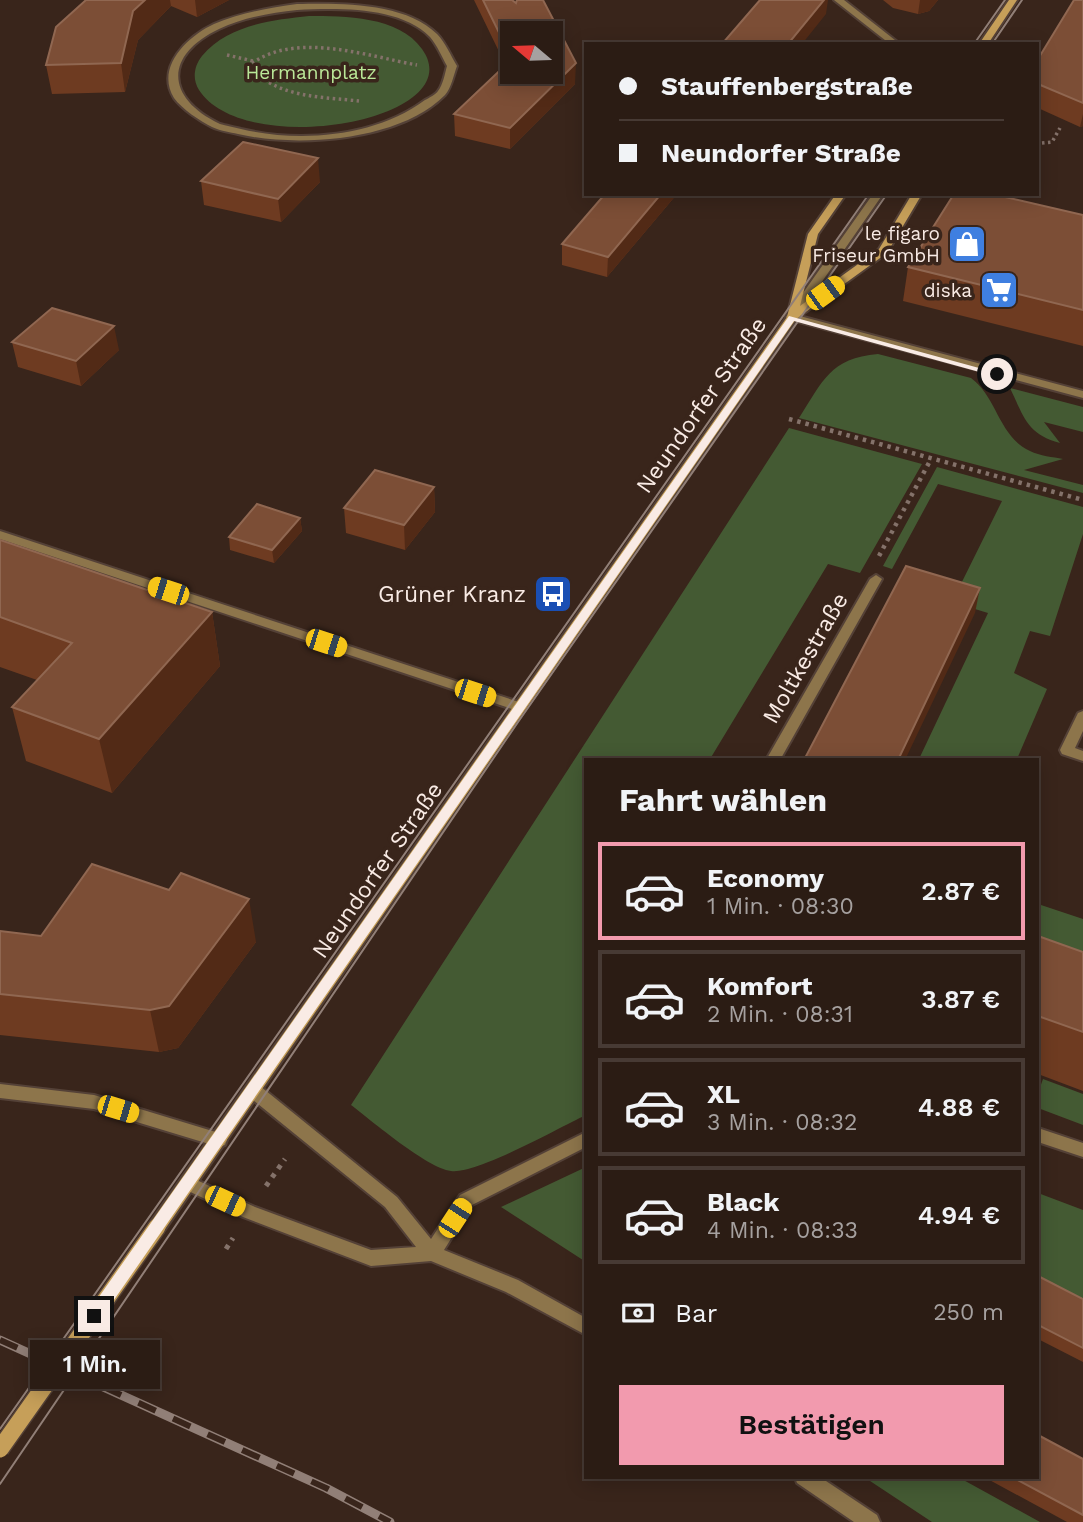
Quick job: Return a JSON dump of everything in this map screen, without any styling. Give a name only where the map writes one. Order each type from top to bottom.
[{"type":"street","points":[[272,10],[284,0]]},
{"type":"street","points":[[838,0],[893,42]]},
{"type":"street","points":[[984,42],[1013,0]]},
{"type":"street","points":[[336,6],[396,16],[415,24],[437,39],[450,57],[451,70],[439,96],[418,112],[383,128],[357,135],[300,140],[245,135],[202,119],[177,96],[172,83],[173,70],[179,57],[206,33],[225,24],[272,10],[336,6]]},
{"type":"street","name":"Neundorfer Straße","points":[[792,317],[813,234],[840,196]]},
{"type":"street","name":"Neundorfer Straße","points":[[0,1449],[254,1091],[877,196]]},
{"type":"street","name":"Neundorfer Straße","points":[[792,317],[883,251],[915,196]]},
{"type":"street","points":[[792,317],[1083,395]]},
{"type":"street","points":[[0,535],[520,707]]},
{"type":"street","name":"Moltkestraße","points":[[774,758],[876,579]]},
{"type":"street","points":[[1083,716],[1067,750],[1083,756]]},
{"type":"street","points":[[0,1091],[94,1102],[219,1140]]},
{"type":"street","points":[[254,1091],[308,1132],[391,1202],[432,1253]]},
{"type":"street","points":[[1039,1135],[1083,1150]]},
{"type":"street","points":[[432,1253],[466,1200],[584,1140]]},
{"type":"street","points":[[188,1183],[249,1212],[371,1258],[432,1253],[512,1286],[584,1325]]},
{"type":"street","points":[[807,1479],[870,1522]]},
{"type":"path","points":[[418,112],[274,87],[256,77],[251,64],[267,52],[292,48],[451,70]]},
{"type":"path","points":[[1042,143],[1052,142],[1060,128]]},
{"type":"path","points":[[789,419],[1083,500]]},
{"type":"path","points":[[876,579],[872,570],[931,459]]},
{"type":"path","points":[[226,1249],[286,1157],[308,1132]]},
{"type":"green space","name":"Hermannplatz","points":[[309,16],[370,20],[400,30],[422,49],[429,74],[415,95],[386,112],[347,123],[303,127],[260,124],[224,112],[199,90],[195,77],[197,64],[202,56],[224,37],[266,22]]},
{"type":"green space","points":[[878,354],[971,378],[987,395],[1005,427],[1020,445],[1038,454],[1063,459],[1024,470],[1083,485],[1083,493],[799,418],[822,383],[838,366],[862,356]]},
{"type":"green space","points":[[1010,388],[1083,407],[1083,432],[1044,422],[1060,443],[1040,435],[1023,416]]},
{"type":"green space","points":[[789,428],[922,464],[860,573],[828,564],[711,758],[584,758],[584,1116],[479,1166],[451,1171],[428,1162],[351,1105]]},
{"type":"green space","points":[[937,467],[1083,507],[1083,534],[1050,636],[1030,631],[1014,673],[1047,689],[1017,758],[919,758],[988,613],[952,602],[1002,501],[938,484],[892,569],[883,566]]},
{"type":"green space","points":[[1039,904],[1083,919],[1083,1006],[1039,990]]},
{"type":"green space","points":[[1043,1079],[1083,1094],[1083,1125],[1039,1108],[1039,1090]]},
{"type":"green space","points":[[584,1168],[584,1261],[501,1207]]},
{"type":"green space","points":[[1039,1193],[1083,1210],[1083,1301],[1039,1279]]},
{"type":"green space","points":[[867,1479],[962,1479],[1040,1522],[932,1522]]},
{"type":"building","points":[[86,0],[145,0],[133,11],[121,63],[46,65],[56,27]]},
{"type":"building","points":[[483,0],[512,0],[516,3],[517,0],[543,0],[554,21],[500,21],[500,35]]},
{"type":"building","points":[[760,0],[824,0],[790,42],[724,42]]},
{"type":"building","points":[[1074,0],[1083,0],[1083,103],[1039,84],[1039,57]]},
{"type":"building","points":[[564,40],[576,63],[564,75]]},
{"type":"building","points":[[500,70],[500,84],[555,84],[510,128],[454,114]]},
{"type":"building","points":[[243,142],[318,158],[278,199],[201,181]]},
{"type":"building","points":[[603,196],[659,196],[608,257],[562,244]]},
{"type":"building","points":[[953,196],[1001,196],[1083,215],[1083,310],[908,267]]},
{"type":"building","points":[[52,308],[114,326],[76,361],[12,342]]},
{"type":"building","points":[[375,470],[434,487],[404,525],[344,508]]},
{"type":"building","points":[[257,504],[300,518],[272,550],[229,537]]},
{"type":"building","points":[[0,540],[212,612],[99,739],[12,707],[72,643],[0,617]]},
{"type":"building","points":[[906,566],[980,588],[899,758],[805,758]]},
{"type":"building","points":[[92,864],[169,890],[181,873],[249,899],[169,1006],[150,1010],[0,994],[0,931],[41,936]]},
{"type":"building","points":[[1039,936],[1083,952],[1083,1032],[1039,1016]]},
{"type":"building","points":[[1039,1277],[1083,1299],[1083,1348],[1039,1326]]},
{"type":"building","points":[[1039,1436],[1083,1459],[1083,1515],[1016,1479],[1039,1479]]},
{"type":"tram line","points":[[975,42],[1005,0]]},
{"type":"tram line","points":[[993,42],[1022,0]]},
{"type":"tram line","points":[[0,1429],[868,196]]},
{"type":"tram line","points":[[0,1484],[518,722],[886,196]]},
{"type":"railway","points":[[0,1340],[326,1488],[390,1522]]},
{"type":"place","name":"le figaro Friseur GmbH","points":[[967,244]]},
{"type":"place","name":"diska","points":[[999,290]]},
{"type":"place","name":"Grüner Kranz","points":[[553,594]]},
{"type":"route","points":[[94,1316],[792,317],[997,374]]}]
